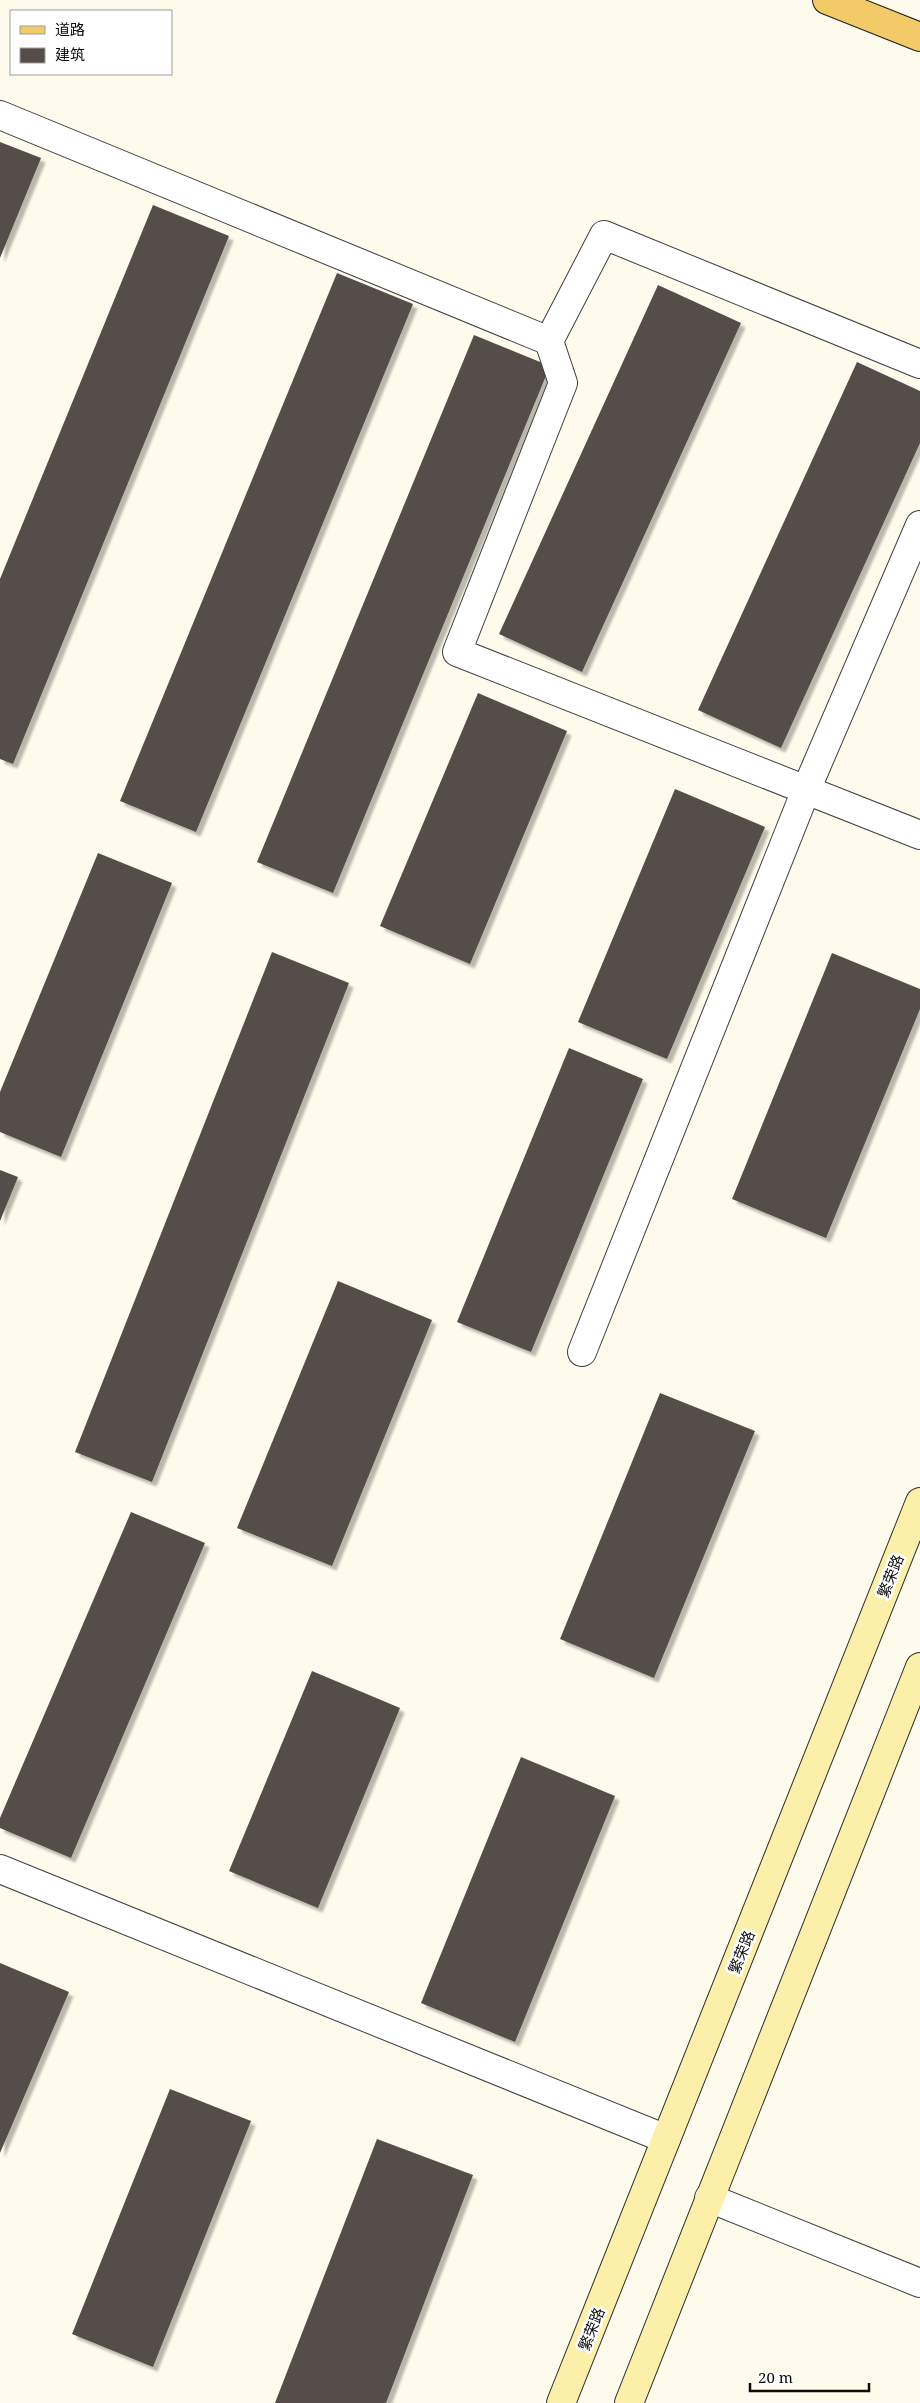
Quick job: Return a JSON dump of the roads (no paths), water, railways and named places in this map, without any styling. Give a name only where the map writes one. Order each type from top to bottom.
[{"type":"main road","points":[[827,0],[920,37]]},
{"type":"main road","name":"繁荣路","points":[[561,2403],[920,1502]]},
{"type":"main road","points":[[629,2403],[920,1666]]},
{"type":"street","points":[[0,115],[548,341]]},
{"type":"street","points":[[920,364],[604,235],[548,341],[563,383],[457,652],[920,835]]},
{"type":"street","points":[[582,1352],[806,790],[920,525]]},
{"type":"street","points":[[0,1869],[666,2139]]},
{"type":"street","points":[[709,2198],[920,2283]]}]
